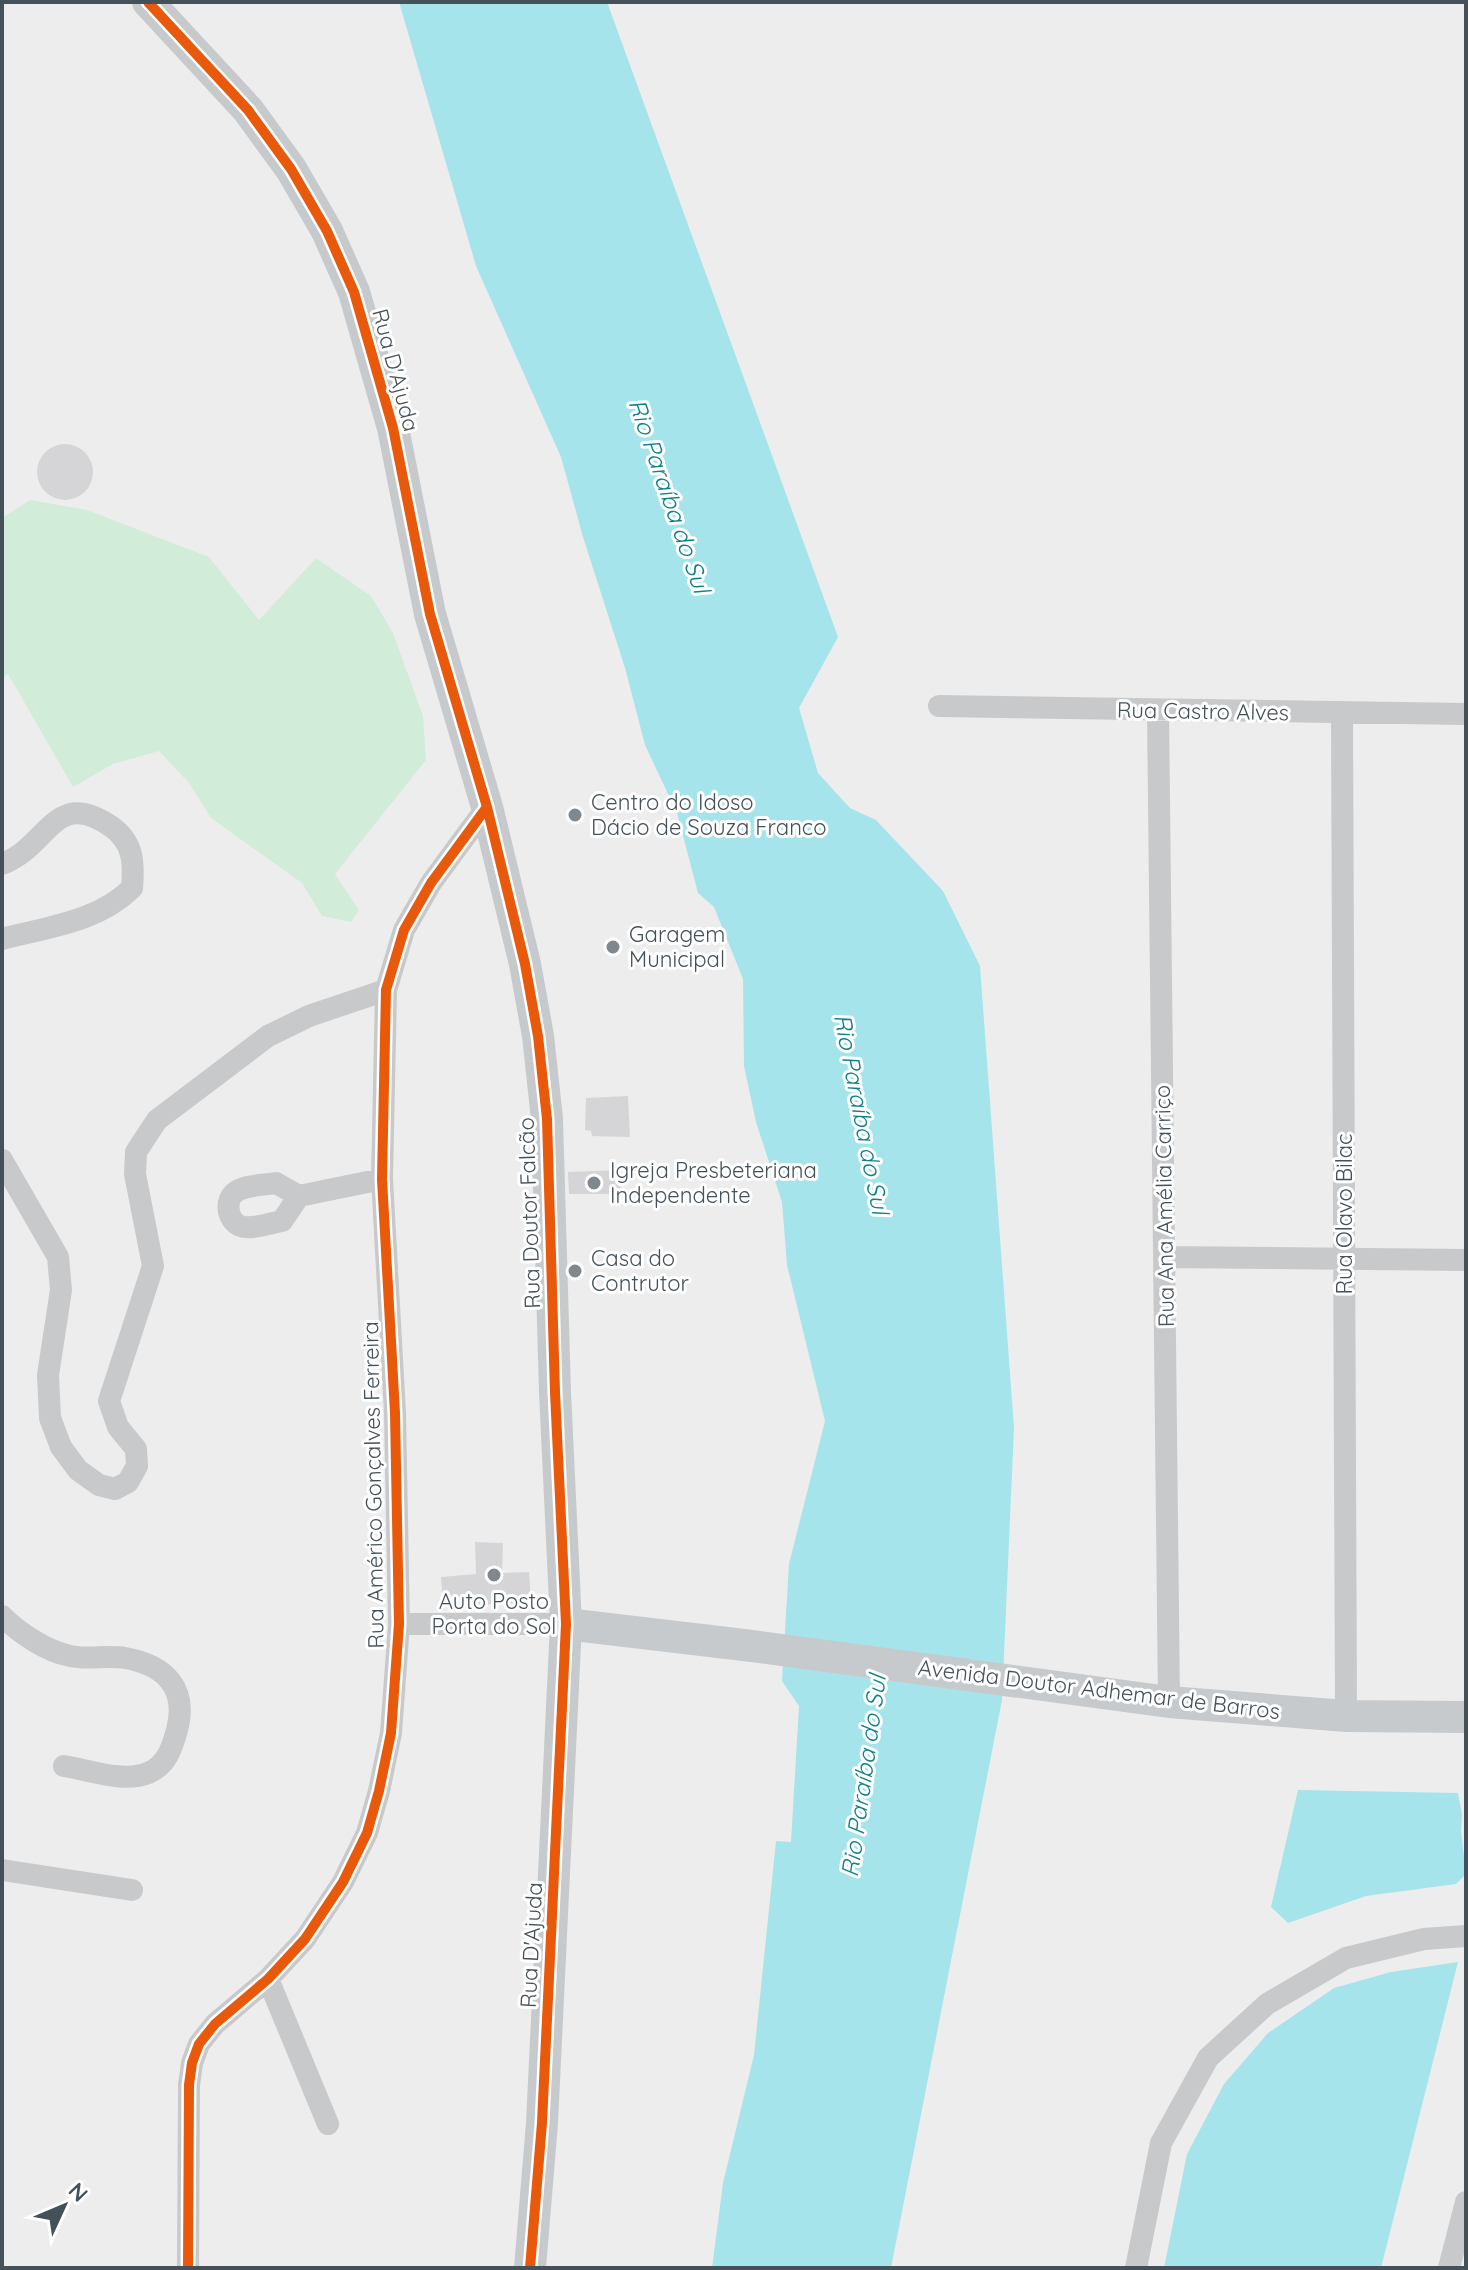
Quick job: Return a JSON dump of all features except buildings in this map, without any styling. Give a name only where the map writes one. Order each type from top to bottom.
[{"type":"main road","name":"Rua D'Ajuda","points":[[148,2],[248,110],[291,169],[327,231],[354,292],[393,428],[430,614],[487,807]]},
{"type":"main road","name":"Rua Doutor Falcão","points":[[487,807],[525,964],[538,1036],[547,1119],[566,1624]]},
{"type":"main road","name":"Rua D'Ajuda","points":[[530,2268],[542,2123],[566,1624]]},
{"type":"main road","name":"Avenida Doutor Adhemar de Barros","points":[[566,1624],[1169,1702],[1346,1716],[1466,1717]]},
{"type":"street","name":"Rua Castro Alves","points":[[939,706],[1466,714]]},
{"type":"street","name":"Rua Ana Amélia Carriço","points":[[1158,710],[1169,1702]]},
{"type":"street","name":"Rua Olavo Bilac","points":[[1342,712],[1346,1716]]},
{"type":"street","name":"Rua Américo Gonçalves Ferreira","points":[[188,2268],[188,2110],[192,2063],[199,2044],[215,2024],[268,1979],[305,1939],[343,1882],[367,1833],[391,1733],[399,1624],[395,1413],[382,1179],[386,990],[404,930],[431,883],[487,807]]},
{"type":"street","points":[[2,864],[37,841],[66,814],[83,812],[104,821],[123,835],[134,860],[132,888],[118,902],[97,914],[2,939]]},
{"type":"street","points":[[2,1160],[58,1257],[61,1290],[48,1375],[50,1418],[61,1447],[78,1470],[99,1485],[115,1489],[128,1482],[137,1466],[137,1458],[136,1449],[118,1427],[109,1401],[153,1266],[135,1174],[136,1152],[157,1120],[268,1036],[309,1016],[386,990]]},
{"type":"street","points":[[299,1196],[382,1179]]},
{"type":"street","points":[[1165,1257],[1466,1260]]},
{"type":"street","points":[[2,1616],[12,1626],[51,1650],[72,1657],[123,1658],[150,1665],[170,1678],[180,1696],[180,1720],[171,1752],[157,1769],[136,1778],[64,1766]]},
{"type":"street","name":"Avenida Doutor Adhemar de Barros","points":[[399,1624],[566,1624]]},
{"type":"street","points":[[2,1870],[132,1890]]},
{"type":"street","points":[[1136,2268],[1161,2143],[1208,2058],[1267,2004],[1346,1958],[1424,1939],[1466,1936]]},
{"type":"street","points":[[268,1979],[328,2124]]},
{"type":"street","points":[[1449,2268],[1466,2202]]},
{"type":"green space","points":[[30,500],[87,510],[209,557],[259,620],[316,558],[371,596],[393,633],[423,716],[426,760],[335,874],[359,910],[351,922],[322,916],[302,883],[211,818],[189,783],[159,751],[113,764],[73,787],[8,674],[2,678],[2,518]]},
{"type":"water","name":"Rio Paraíba do Sul","points":[[399,2],[607,2],[838,637],[799,708],[818,773],[850,808],[876,820],[943,891],[980,966],[1014,1428],[1002,1700],[891,2268],[712,2268],[723,2183],[754,2055],[776,1841],[791,1842],[799,1706],[782,1681],[789,1564],[825,1421],[787,1265],[782,1202],[756,1122],[744,1066],[743,979],[714,907],[698,893],[677,813],[645,745],[561,457],[476,266]]},
{"type":"water","points":[[1298,1790],[1458,1793],[1466,1874],[1456,1884],[1366,1896],[1288,1923],[1271,1907]]},
{"type":"water","points":[[1458,1962],[1381,2268],[1164,2268],[1187,2154],[1224,2084],[1268,2033],[1334,1988],[1391,1972]]},
{"type":"cycle path","points":[[148,2],[248,110],[291,169],[327,231],[354,292],[393,428],[430,614],[487,807],[525,964],[538,1036],[547,1119],[566,1624],[542,2123],[530,2268]]},
{"type":"cycle path","points":[[188,2268],[189,2085],[199,2044],[215,2024],[268,1979],[305,1939],[343,1882],[367,1833],[391,1733],[399,1624],[395,1413],[382,1179],[386,990],[404,930],[431,883],[487,807]]},
{"type":"place","name":"Centro do Idoso Dácio de Souza Franco","points":[[575,815]]},
{"type":"place","name":"Garagem Municipal","points":[[613,947]]},
{"type":"place","name":"Igreja Presbeteriana Independente","points":[[594,1183]]},
{"type":"place","name":"Casa do Contrutor","points":[[575,1271]]},
{"type":"place","name":"Auto Posto Porta do Sol","points":[[494,1575]]}]
